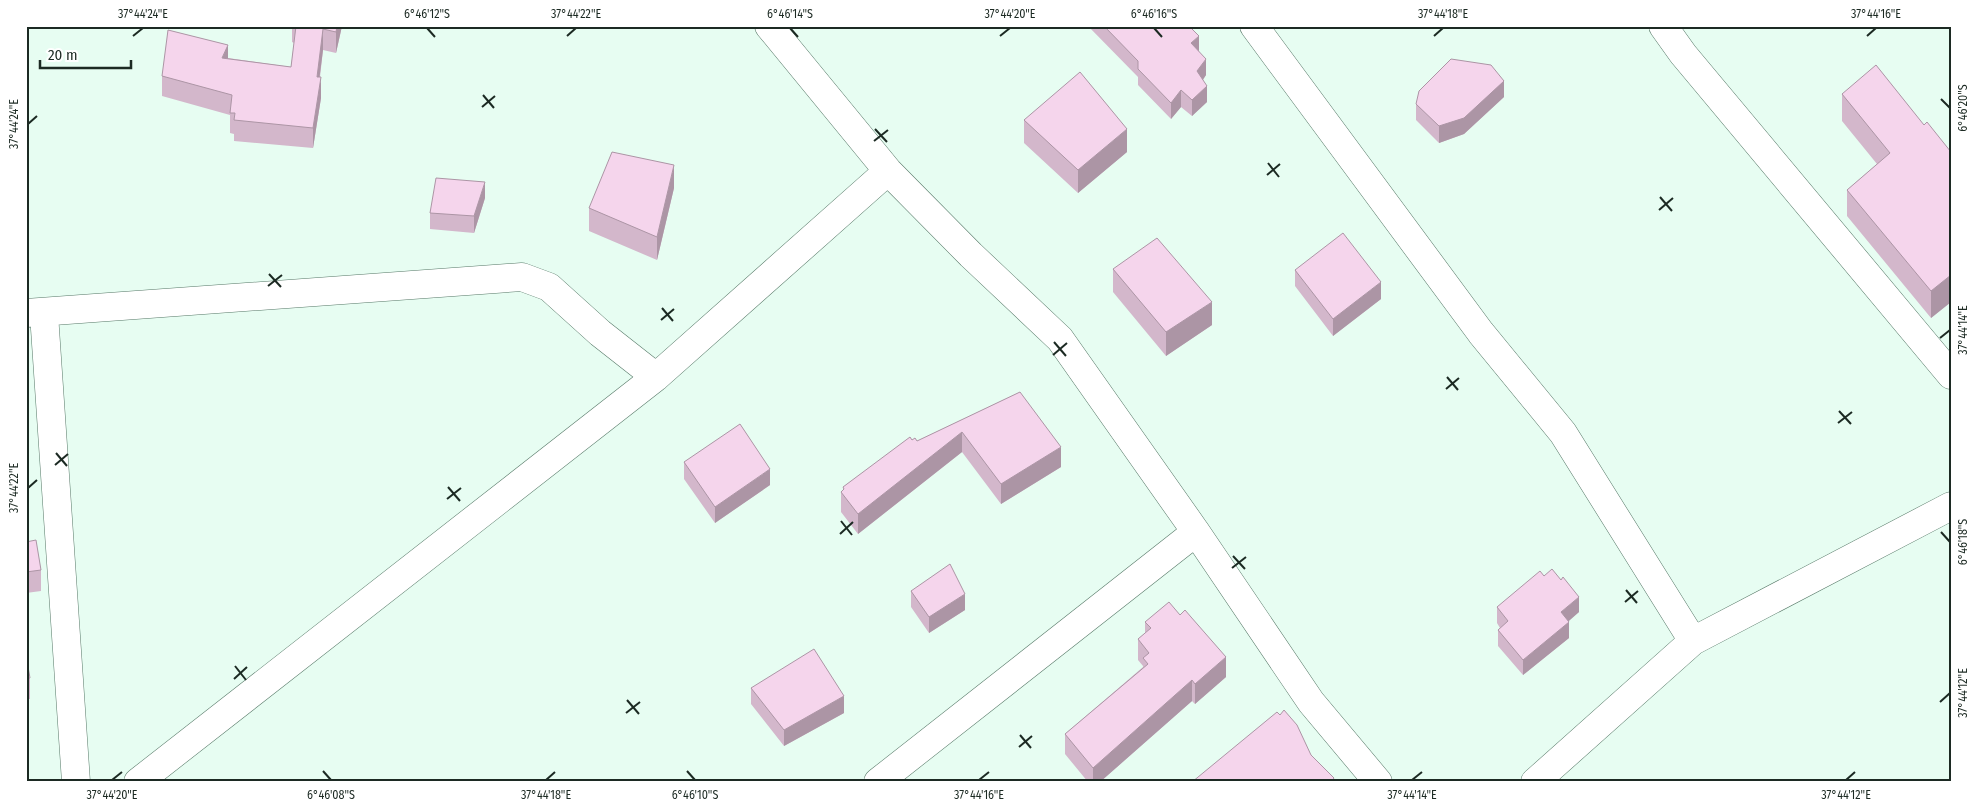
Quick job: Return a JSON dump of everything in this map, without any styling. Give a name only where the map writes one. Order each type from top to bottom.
[{"type":"street","points":[[769,26],[888,171],[971,255],[1060,339],[1196,532],[1311,702],[1378,782]]},
{"type":"street","points":[[1254,26],[1481,333],[1563,433],[1692,641]]},
{"type":"street","points":[[1663,26],[1683,54],[1951,375]]},
{"type":"street","points":[[138,782],[656,377],[888,171]]},
{"type":"street","points":[[76,782],[35,313],[522,277],[548,287],[600,333],[656,377]]},
{"type":"street","points":[[1535,782],[1692,641],[1951,506]]},
{"type":"street","points":[[878,782],[1196,532]]},
{"type":"building","points":[[296,26],[337,26],[336,32],[323,29],[317,77],[321,77],[313,128],[234,120],[235,113],[230,113],[232,95],[162,76],[168,30],[228,45],[222,58],[291,67]]},
{"type":"building","points":[[1104,26],[1161,26],[1162,29],[1164,26],[1189,26],[1199,36],[1191,43],[1206,59],[1197,71],[1207,86],[1192,100],[1181,90],[1171,103],[1138,69],[1138,61]]},
{"type":"building","points":[[1451,59],[1491,65],[1504,81],[1464,118],[1439,126],[1416,104],[1419,91]]},
{"type":"building","points":[[1876,65],[1924,125],[1927,122],[1951,152],[1951,275],[1931,291],[1847,190],[1890,153],[1842,94]]},
{"type":"building","points":[[1080,72],[1127,129],[1078,170],[1024,120]]},
{"type":"building","points":[[612,152],[674,165],[657,237],[589,208]]},
{"type":"building","points":[[436,178],[485,182],[474,216],[430,213]]},
{"type":"building","points":[[1343,233],[1381,282],[1333,319],[1295,270]]},
{"type":"building","points":[[1157,238],[1212,302],[1166,332],[1113,269]]},
{"type":"building","points":[[1020,392],[1061,447],[1001,484],[962,432],[858,514],[841,492],[844,489],[843,487],[910,437],[912,440],[915,438],[917,441]]},
{"type":"building","points":[[740,424],[770,469],[715,507],[684,462]]},
{"type":"building","points":[[36,540],[41,570],[26,572],[26,542]]},
{"type":"building","points":[[950,564],[965,594],[929,617],[911,591]]},
{"type":"building","points":[[1552,569],[1561,580],[1563,577],[1579,597],[1561,612],[1569,622],[1523,660],[1498,630],[1508,621],[1497,607],[1540,571],[1544,576]]},
{"type":"building","points":[[1169,602],[1180,615],[1185,610],[1226,657],[1195,684],[1192,680],[1093,768],[1065,734],[1148,664],[1143,658],[1149,653],[1138,639],[1151,628],[1145,622]]},
{"type":"building","points":[[814,649],[844,696],[784,730],[751,688]]},
{"type":"building","points":[[26,655],[30,678],[26,678]]},
{"type":"building","points":[[1284,710],[1297,725],[1311,755],[1334,778],[1331,782],[1192,782],[1277,712],[1280,715]]}]
